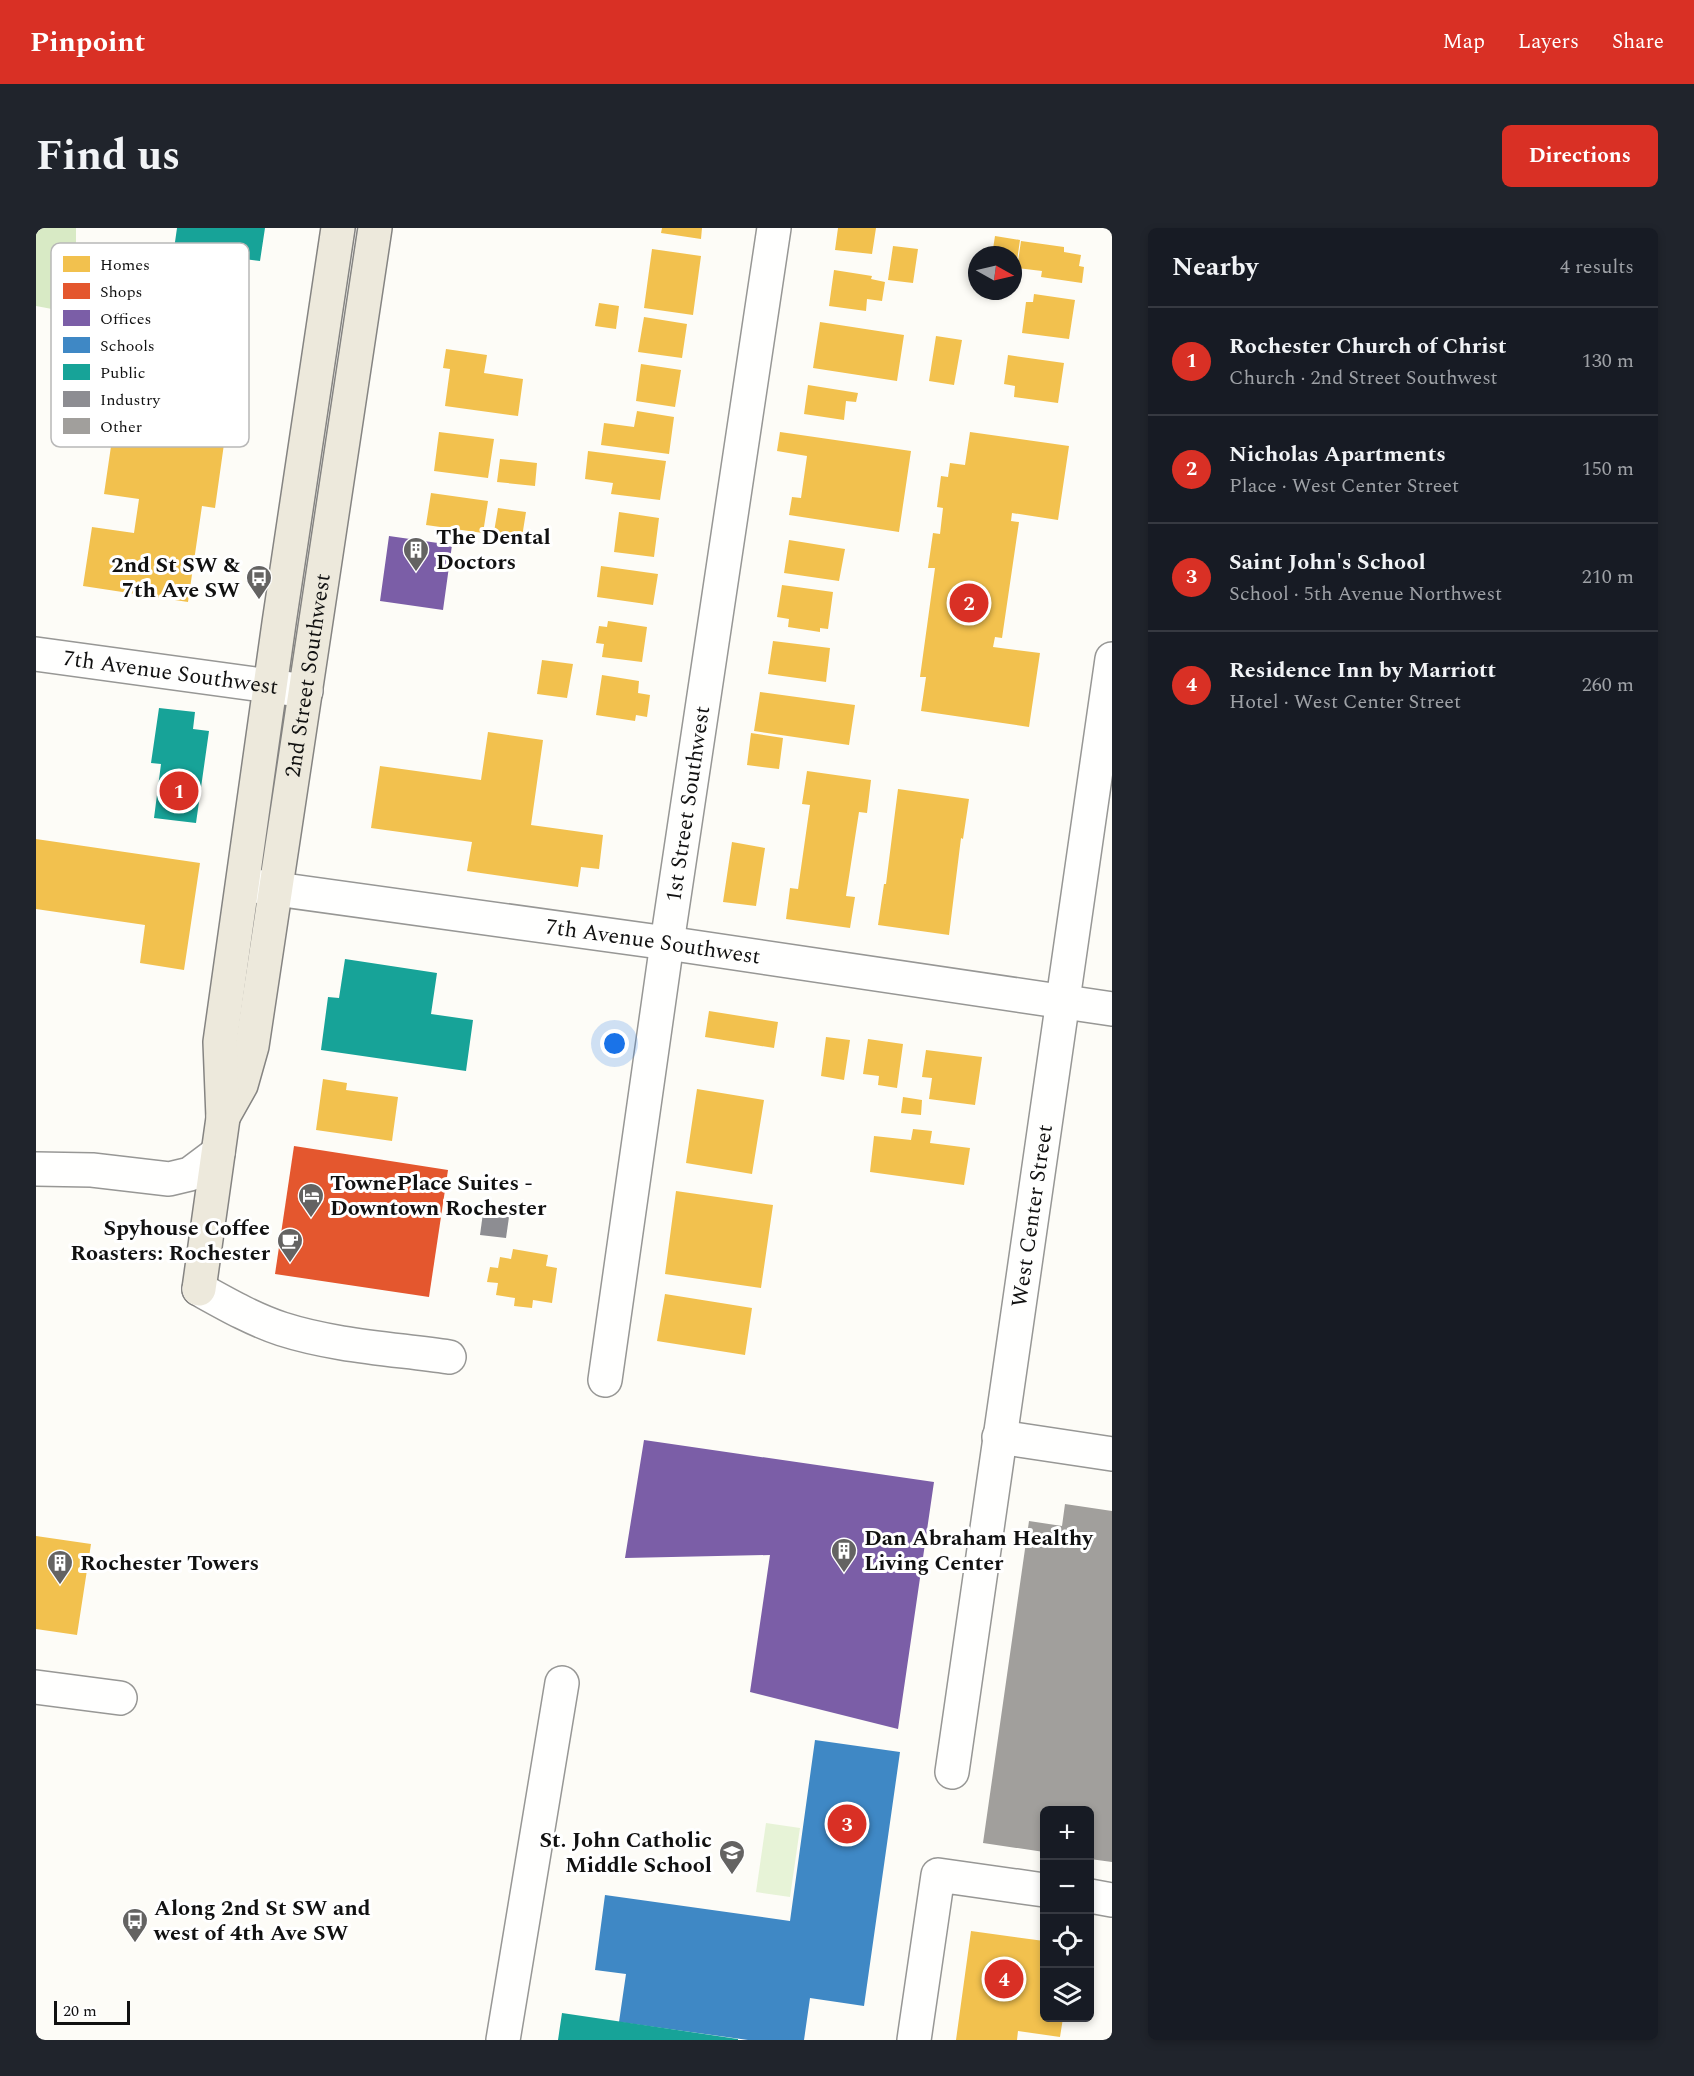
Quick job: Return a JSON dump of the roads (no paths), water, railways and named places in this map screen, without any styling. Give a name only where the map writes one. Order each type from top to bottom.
[{"type":"main road","name":"2nd Street Southwest","points":[[199,1289],[223,1118],[220,1042],[338,228]]},
{"type":"main road","name":"2nd Street Southwest","points":[[223,1118],[241,1085],[252,1046],[375,228]]},
{"type":"street","name":"1st Street Southwest","points":[[605,1380],[667,943],[774,228]]},
{"type":"street","name":"7th Avenue Southwest","points":[[36,654],[306,691]]},
{"type":"street","name":"West Center Street","points":[[952,1773],[1112,659]]},
{"type":"street","name":"7th Avenue Southwest","points":[[243,885],[667,943],[1112,1010]]},
{"type":"street","points":[[36,1169],[92,1170],[169,1179],[190,1174],[218,1152]]},
{"type":"street","points":[[199,1289],[248,1315],[282,1329],[324,1338],[449,1357]]},
{"type":"street","points":[[999,1437],[1112,1454]]},
{"type":"street","points":[[503,2040],[562,1683]]},
{"type":"street","points":[[36,1687],[120,1698]]},
{"type":"street","points":[[914,2040],[938,1875],[1040,1889]]},
{"type":"street","points":[[1094,1897],[1112,1900]]},
{"type":"place","name":"The Dental Doctors","points":[[416,573]]},
{"type":"place","name":"2nd St SW & 7th Ave SW","points":[[259,601]]},
{"type":"place","name":"Nicholas Apartments","points":[[969,603]]},
{"type":"place","name":"Rochester Church of Christ","points":[[179,791]]},
{"type":"place","name":"TownePlace Suites - Downtown Rochester","points":[[311,1219]]},
{"type":"place","name":"Spyhouse Coffee Roasters: Rochester","points":[[290,1264]]},
{"type":"place","name":"Dan Abraham Healthy Living Center","points":[[844,1574]]},
{"type":"place","name":"Rochester Towers","points":[[60,1586]]},
{"type":"place","name":"Saint John's School","points":[[847,1824]]},
{"type":"place","name":"St. John Catholic Middle School","points":[[732,1876]]},
{"type":"place","name":"Along 2nd St SW and west of 4th Ave SW","points":[[135,1944]]},
{"type":"place","name":"Residence Inn by Marriott","points":[[1004,1979]]}]
